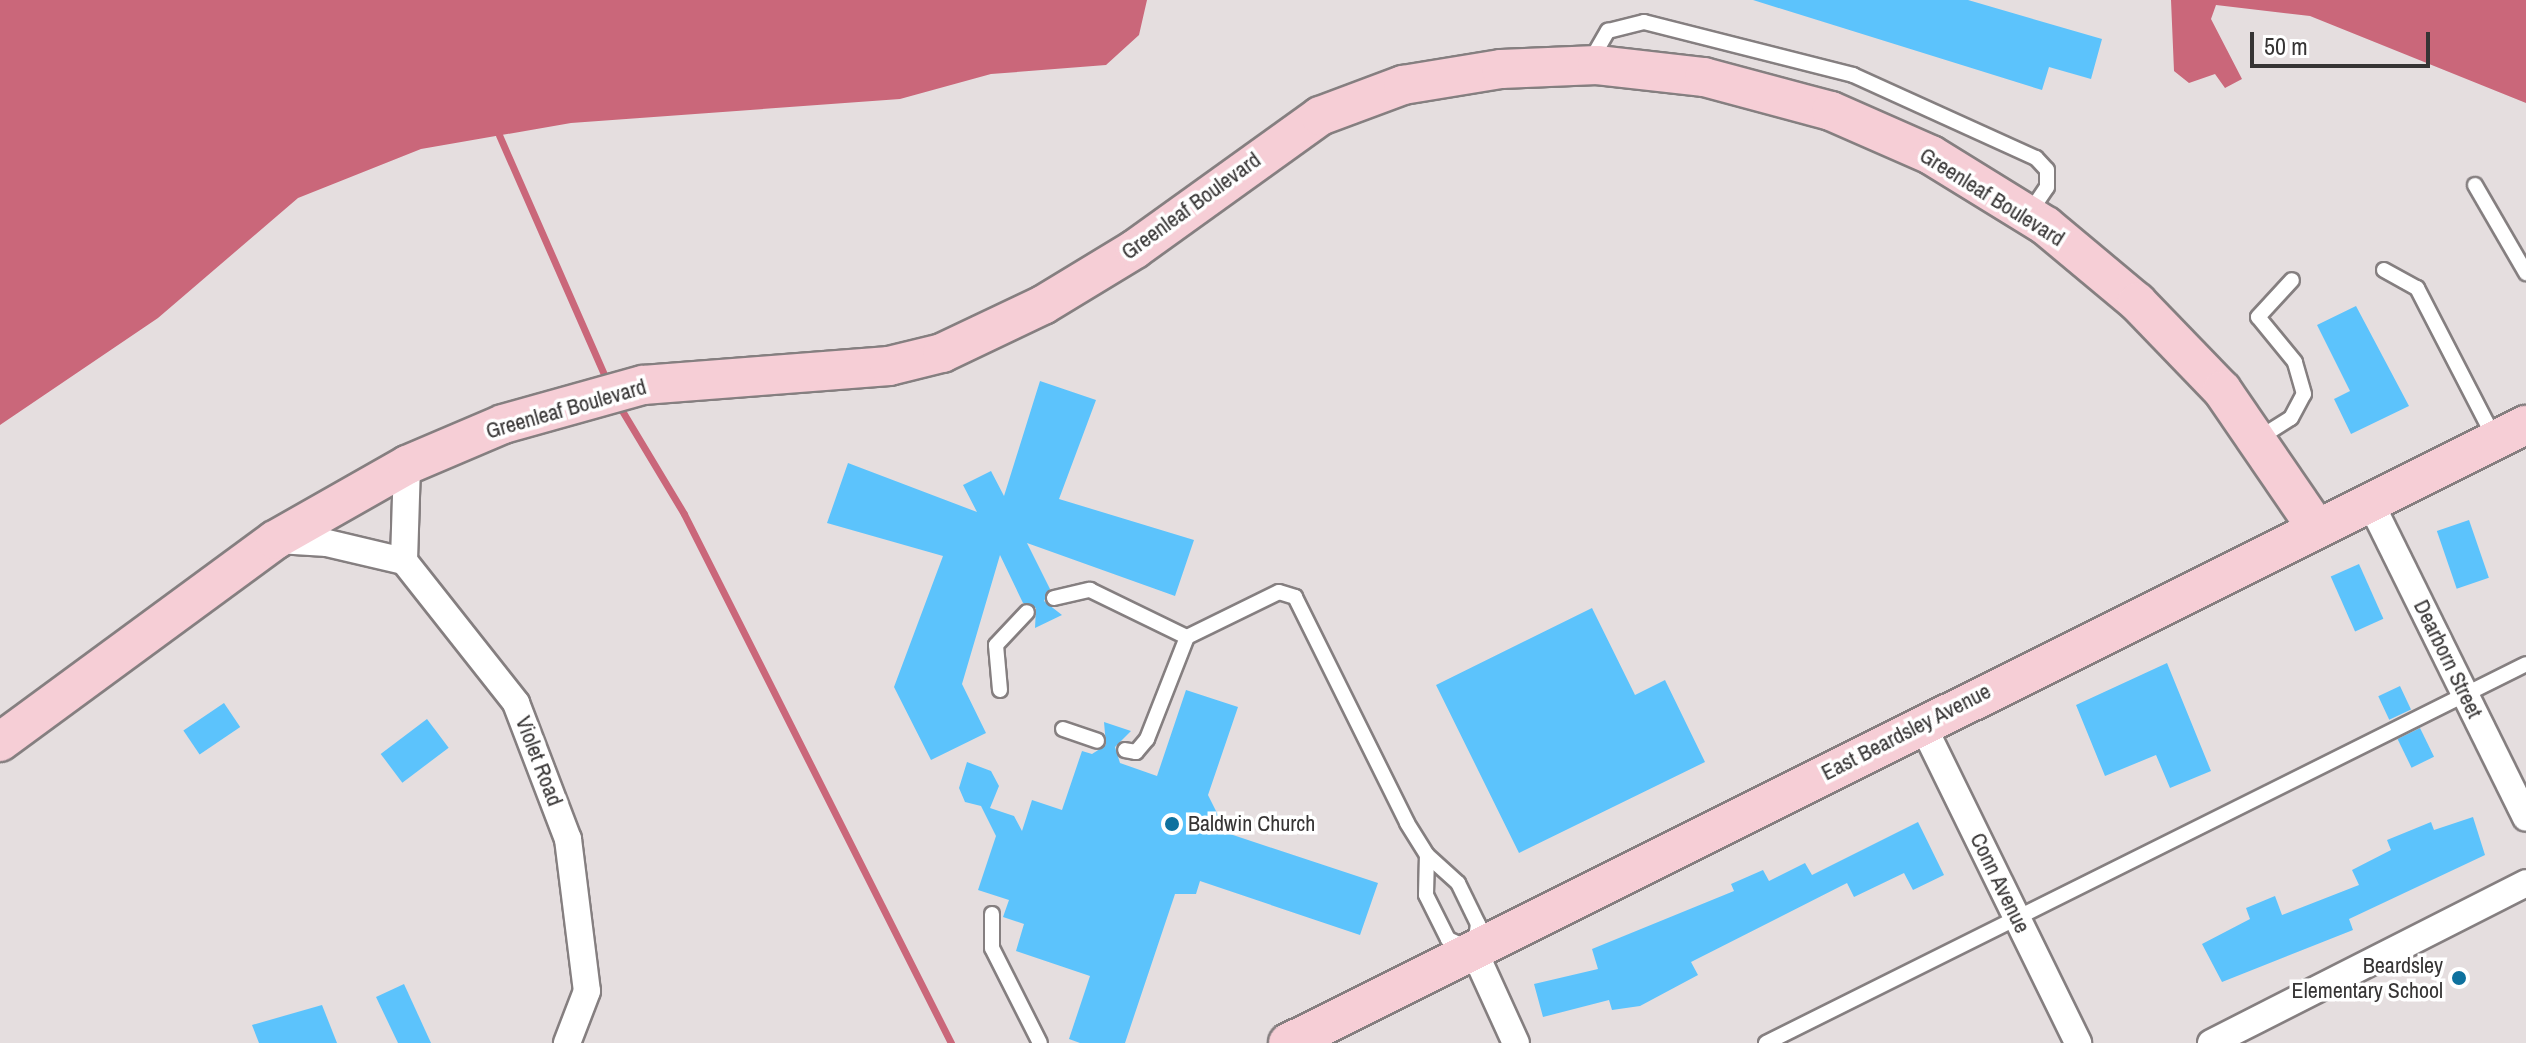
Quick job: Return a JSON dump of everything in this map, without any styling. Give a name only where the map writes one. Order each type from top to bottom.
[{"type":"street","name":"Greenleaf Boulevard","points":[[0,742],[275,540],[407,465],[503,424],[643,385],[889,366],[942,353],[1043,305],[1135,249],[1320,116],[1403,85],[1589,65],[1704,77],[1831,111],[1931,155],[2028,215],[2137,302],[2222,390],[2317,529]]},
{"type":"street","name":"East Beardsley Avenue","points":[[1288,1043],[2510,432]]},
{"type":"street","points":[[275,540],[327,543],[404,561],[407,465]]},
{"type":"street","name":"Dearborn Street","points":[[2370,502],[2526,817]]},
{"type":"street","name":"Violet Road","points":[[404,561],[516,703],[542,758],[568,839],[587,991],[567,1043]]},
{"type":"street","name":"Conn Avenue","points":[[1922,724],[2078,1043]]},
{"type":"street","points":[[2211,1043],[2526,883]]},
{"type":"street","points":[[1474,951],[1516,1043]]},
{"type":"lane","points":[[1589,65],[1608,31],[1622,24],[1707,35],[1853,75],[2036,158],[2047,170],[2047,187],[2028,215]]},
{"type":"lane","points":[[2475,185],[2526,273]]},
{"type":"lane","points":[[2384,270],[2417,288],[2510,432]]},
{"type":"lane","points":[[2256,440],[2291,418],[2304,394],[2295,362],[2258,317],[2292,280]]},
{"type":"lane","points":[[1054,598],[1090,590],[1187,637]]},
{"type":"lane","points":[[1125,750],[1136,752],[1147,739],[1187,637],[1279,592],[1295,597],[1427,855],[1458,883],[1478,924],[1474,951],[1448,939],[1426,895],[1427,855]]},
{"type":"lane","points":[[1000,690],[996,645],[1027,612]]},
{"type":"lane","points":[[1766,1043],[2526,664]]},
{"type":"lane","points":[[1063,729],[1097,741]]},
{"type":"lane","points":[[992,914],[992,948],[1040,1043]]},
{"type":"shaded area","points":[[0,0],[1147,0],[1139,35],[1106,65],[991,74],[900,99],[571,123],[421,149],[298,198],[158,318],[0,425]]},
{"type":"shaded area","points":[[2171,0],[2526,0],[2526,103],[2310,16],[2216,5],[2211,19],[2242,79],[2225,88],[2215,74],[2189,83],[2174,71]]},
{"type":"building","points":[[1753,0],[1968,0],[2102,39],[2091,79],[2049,67],[2042,90]]},
{"type":"building","points":[[2356,306],[2409,406],[2351,434],[2334,399],[2350,391],[2317,325]]},
{"type":"building","points":[[1040,381],[1096,400],[1059,499],[1194,540],[1175,596],[1027,543],[1050,589],[1044,601],[1062,615],[1035,628],[1036,608],[1023,603],[1000,555],[962,684],[986,733],[931,760],[894,687],[943,556],[827,523],[848,463],[977,512],[963,485],[991,471],[1004,496]]},
{"type":"building","points":[[2469,520],[2489,578],[2457,589],[2437,531]]},
{"type":"building","points":[[2359,564],[2383,619],[2355,631],[2331,577]]},
{"type":"building","points":[[1592,608],[1635,695],[1665,680],[1705,762],[1519,853],[1436,685]]},
{"type":"building","points":[[2167,663],[2211,771],[2170,788],[2156,755],[2105,776],[2076,705]]},
{"type":"building","points":[[2400,686],[2411,710],[2389,720],[2378,696]]},
{"type":"building","points":[[1186,690],[1238,707],[1208,795],[1227,833],[1378,883],[1360,935],[1200,881],[1196,894],[1175,894],[1125,1043],[1080,1043],[1069,1039],[1090,976],[1016,951],[1024,924],[1003,917],[1009,900],[978,890],[996,836],[981,806],[965,802],[959,788],[967,762],[991,771],[999,786],[990,808],[1014,816],[1022,831],[1032,800],[1062,810],[1082,751],[1092,754],[1106,745],[1104,722],[1131,731],[1115,747],[1120,763],[1157,776]]},
{"type":"building","points":[[224,703],[240,727],[200,754],[183,730]]},
{"type":"building","points":[[427,719],[449,748],[402,783],[381,754]]},
{"type":"building","points":[[2420,728],[2434,757],[2412,768],[2398,739]]},
{"type":"building","points":[[2473,817],[2485,855],[2349,919],[2353,930],[2222,982],[2202,944],[2250,919],[2246,908],[2275,896],[2282,915],[2359,885],[2352,870],[2391,850],[2387,840],[2431,822],[2434,830]]},
{"type":"building","points":[[1918,822],[1944,875],[1913,890],[1904,873],[1854,897],[1847,883],[1691,962],[1698,975],[1640,1006],[1612,1010],[1609,1000],[1543,1017],[1534,984],[1598,969],[1592,949],[1734,891],[1731,884],[1763,870],[1769,881],[1805,863],[1812,875]]},
{"type":"building","points":[[404,984],[431,1043],[398,1043],[376,997]]},
{"type":"building","points":[[322,1005],[337,1043],[259,1043],[252,1025]]},
{"type":"waterway","points":[[499,135],[607,381]]},
{"type":"waterway","points":[[618,404],[684,514],[951,1043]]},
{"type":"place","name":"Baldwin Church","points":[[1172,824]]},
{"type":"place","name":"Beardsley Elementary School","points":[[2459,978]]}]
